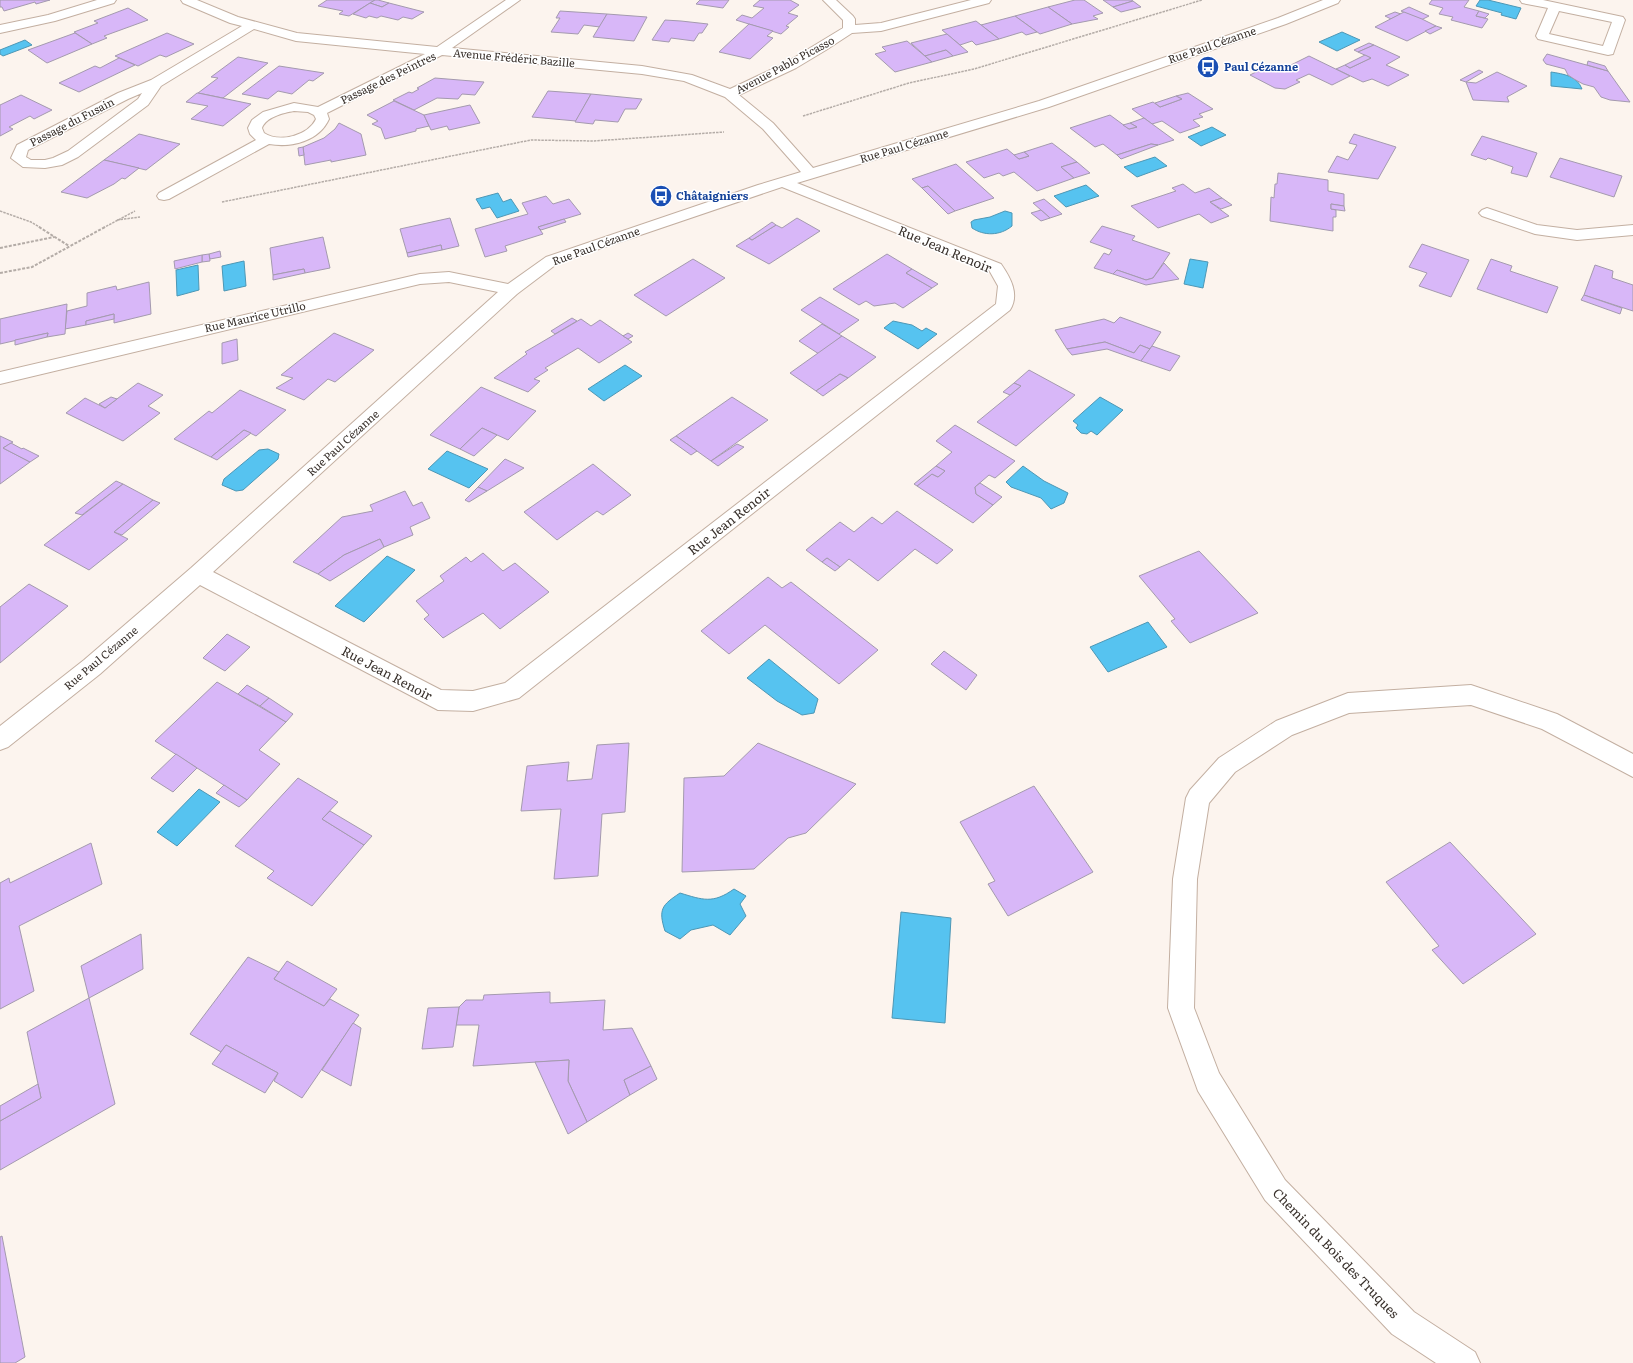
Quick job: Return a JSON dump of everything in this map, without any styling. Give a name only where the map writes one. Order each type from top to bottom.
[{"type":"street","points":[[3,34],[27,32],[51,18],[110,0]]},
{"type":"street","name":"Avenue Frédéric Bazille","points":[[187,0],[221,16],[296,37],[642,70],[687,78],[730,94],[768,126],[810,174]]},
{"type":"street","name":"Passage des Peintres","points":[[319,112],[440,51],[514,0]]},
{"type":"street","name":"Avenue Pablo Picasso","points":[[730,94],[762,80],[833,41],[849,30],[849,19],[829,0]]},
{"type":"street","points":[[849,30],[881,26],[985,0]]},
{"type":"street","name":"Rue Paul Cézanne","points":[[0,740],[92,667],[198,574],[511,290],[552,260],[782,182],[1044,104],[1302,7],[1334,0]]},
{"type":"street","points":[[1526,0],[1555,8],[1619,20],[1608,51],[1542,36],[1555,8]]},
{"type":"street","name":"Passage du Fusain","points":[[156,84],[143,102],[73,154],[57,162],[46,164],[28,164],[18,158],[22,148],[123,96],[156,84],[252,25]]},
{"type":"street","points":[[304,107],[319,112],[322,117],[322,123],[311,134],[289,141],[267,140],[260,137],[256,132],[256,127],[259,122],[273,112],[288,108],[304,107]]},
{"type":"street","points":[[164,196],[267,140]]},
{"type":"street","name":"Rue Jean Renoir","points":[[198,574],[438,700],[473,701],[511,691],[1004,306],[1006,286],[995,267],[782,182]]},
{"type":"street","points":[[1487,213],[1535,230],[1577,235],[1633,230]]},
{"type":"street","name":"Rue Maurice Utrillo","points":[[0,378],[420,279],[449,277],[511,290]]},
{"type":"street","name":"Chemin du Bois des Truques","points":[[1464,1363],[1403,1323],[1275,1190],[1208,1081],[1181,1008],[1185,879],[1198,798],[1227,766],[1284,728],[1348,703],[1471,695],[1549,720],[1633,766]]},
{"type":"path","points":[[799,117],[909,84],[974,69],[1202,0]]},
{"type":"path","points":[[218,203],[531,140],[594,140],[729,132]]},
{"type":"path","points":[[0,211],[31,222],[70,246]]},
{"type":"path","points":[[0,273],[32,266],[117,220],[147,216]]},
{"type":"path","points":[[0,248],[55,237]]},
{"type":"water","points":[[1480,0],[1488,0],[1521,8],[1516,19],[1501,15],[1502,13],[1476,6]]},
{"type":"water","points":[[1342,32],[1360,40],[1337,51],[1319,42]]},
{"type":"water","points":[[25,40],[32,45],[3,56],[0,54],[0,50]]},
{"type":"water","points":[[1551,72],[1570,76],[1577,81],[1582,89],[1551,86]]},
{"type":"water","points":[[1212,127],[1226,135],[1201,146],[1188,137]]},
{"type":"water","points":[[1155,157],[1167,166],[1137,177],[1124,167]]},
{"type":"water","points":[[1086,185],[1099,196],[1066,207],[1054,196]]},
{"type":"water","points":[[498,193],[503,202],[511,199],[519,211],[497,218],[490,207],[482,209],[476,199]]},
{"type":"water","points":[[1005,211],[1012,213],[1012,226],[1002,232],[987,234],[972,228],[971,222],[974,220],[990,217]]},
{"type":"water","points":[[1190,259],[1208,262],[1203,288],[1184,284]]},
{"type":"water","points":[[244,261],[246,286],[224,291],[222,266]]},
{"type":"water","points":[[198,265],[199,290],[177,296],[176,270]]},
{"type":"water","points":[[893,321],[912,325],[922,331],[926,328],[937,334],[918,349],[884,328]]},
{"type":"water","points":[[625,365],[642,376],[604,401],[588,389]]},
{"type":"water","points":[[1100,397],[1123,410],[1097,435],[1091,431],[1087,434],[1081,433],[1076,428],[1078,425],[1073,421]]},
{"type":"water","points":[[268,449],[279,454],[278,459],[243,490],[236,491],[222,485],[224,479],[259,450]]},
{"type":"water","points":[[447,451],[488,469],[469,488],[428,469]]},
{"type":"water","points":[[1023,466],[1044,481],[1068,493],[1064,503],[1051,509],[1041,498],[1011,487],[1006,482]]},
{"type":"water","points":[[387,556],[415,570],[364,622],[335,606]]},
{"type":"water","points":[[1148,622],[1167,647],[1108,672],[1090,647]]},
{"type":"water","points":[[769,659],[818,699],[814,713],[802,715],[777,701],[747,678]]},
{"type":"water","points":[[199,789],[220,802],[177,846],[157,832]]},
{"type":"water","points":[[734,889],[746,896],[740,904],[746,916],[730,935],[713,925],[691,930],[680,939],[665,931],[662,917],[663,908],[665,904],[680,893],[702,899],[714,899],[727,894]]},
{"type":"water","points":[[901,912],[951,918],[945,1023],[892,1018]]},
{"type":"building","points":[[0,0],[50,0],[36,4],[35,2],[4,11],[2,7],[0,7]]},
{"type":"building","points":[[327,0],[375,0],[349,16],[339,14],[343,11],[318,6]]},
{"type":"building","points":[[375,0],[389,3],[382,7],[370,3]]},
{"type":"building","points":[[700,0],[729,0],[723,8],[696,4]]},
{"type":"building","points":[[760,0],[790,0],[799,5],[788,13],[798,16],[786,26],[789,27],[781,34],[736,20],[742,15],[752,18],[764,8],[753,6]]},
{"type":"building","points":[[1075,0],[1084,0],[1103,13],[1093,16],[1098,19],[1072,24],[1048,7]]},
{"type":"building","points":[[1103,0],[1131,0],[1133,1],[1113,7]]},
{"type":"building","points":[[1432,0],[1469,0],[1464,7],[1479,11],[1476,16],[1488,19],[1482,28],[1451,20],[1453,17],[1439,14],[1443,8],[1429,4]]},
{"type":"building","points":[[1133,1],[1141,7],[1121,12],[1113,7]]},
{"type":"building","points":[[370,3],[382,7],[389,3],[424,12],[412,19],[403,17],[398,20],[381,16],[377,18],[369,16],[366,18],[353,14]]},
{"type":"building","points":[[1048,7],[1072,24],[1040,34],[1015,16]]},
{"type":"building","points":[[1409,7],[1429,16],[1421,20],[1401,11]]},
{"type":"building","points":[[128,8],[148,20],[104,36],[107,38],[92,44],[74,32],[98,23],[94,21]]},
{"type":"building","points":[[560,11],[607,14],[600,27],[584,25],[578,34],[551,32],[560,18],[556,18]]},
{"type":"building","points":[[1479,11],[1489,14],[1485,18],[1476,16]]},
{"type":"building","points":[[1395,12],[1401,14],[1391,19],[1385,16]]},
{"type":"building","points":[[1404,12],[1436,26],[1407,41],[1375,27]]},
{"type":"building","points":[[607,14],[647,17],[634,41],[593,37]]},
{"type":"building","points":[[1015,16],[1037,32],[1026,35],[1022,32],[999,39],[981,25]]},
{"type":"building","points":[[665,20],[708,24],[702,33],[699,33],[694,41],[671,38],[669,42],[652,40]]},
{"type":"building","points":[[976,21],[999,39],[976,45],[972,41],[960,45],[942,30]]},
{"type":"building","points":[[749,24],[773,31],[767,36],[773,38],[750,59],[719,52]]},
{"type":"building","points":[[1436,26],[1442,28],[1430,34],[1425,31]]},
{"type":"building","points":[[75,33],[92,44],[47,63],[28,50]]},
{"type":"building","points":[[167,33],[194,44],[166,57],[160,55],[138,66],[115,56]]},
{"type":"building","points":[[947,34],[968,52],[953,56],[946,50],[925,56],[911,43]]},
{"type":"building","points":[[907,41],[932,62],[895,72],[875,54],[886,51],[882,47]]},
{"type":"building","points":[[1369,43],[1374,45],[1358,52],[1354,50]]},
{"type":"building","points":[[1374,45],[1400,57],[1386,65],[1409,75],[1388,86],[1372,79],[1363,82],[1336,69],[1345,65],[1350,68],[1371,58],[1358,52]]},
{"type":"building","points":[[946,50],[953,56],[932,62],[925,56]]},
{"type":"building","points":[[1547,54],[1608,71],[1630,102],[1610,100],[1601,97],[1594,87],[1583,84],[1574,79],[1568,75],[1565,69],[1546,64],[1543,60]]},
{"type":"building","points":[[1365,55],[1371,58],[1350,68],[1345,65]]},
{"type":"building","points":[[1309,56],[1350,76],[1332,85],[1309,74],[1296,80],[1300,82],[1285,89],[1275,88],[1250,75],[1266,67],[1277,72]]},
{"type":"building","points":[[238,57],[268,63],[223,98],[198,93],[218,78],[211,77]]},
{"type":"building","points":[[119,58],[135,65],[79,92],[59,83],[95,66],[100,68]]},
{"type":"building","points":[[1588,61],[1605,66],[1608,71],[1587,65]]},
{"type":"building","points":[[279,66],[324,73],[313,81],[309,80],[292,94],[278,91],[268,99],[242,94]]},
{"type":"building","points":[[1479,70],[1483,72],[1466,82],[1460,80]]},
{"type":"building","points":[[1497,72],[1527,86],[1507,97],[1509,102],[1473,100],[1466,82],[1476,83]]},
{"type":"building","points":[[435,78],[484,82],[475,95],[462,94],[458,99],[437,98],[414,110],[393,100],[409,92],[412,93],[419,89],[417,88]]},
{"type":"building","points":[[548,91],[591,94],[576,121],[532,117]]},
{"type":"building","points":[[197,93],[251,104],[223,126],[191,119],[208,106],[186,102]]},
{"type":"building","points":[[1188,93],[1213,109],[1199,114],[1203,117],[1193,120],[1200,126],[1180,133],[1162,121],[1152,124],[1132,109],[1153,102],[1160,107],[1182,99],[1176,96]]},
{"type":"building","points":[[591,94],[642,99],[636,109],[625,109],[618,122],[595,120],[593,124],[575,122]]},
{"type":"building","points":[[21,95],[52,110],[34,119],[30,116],[9,127],[13,129],[0,136],[0,105]]},
{"type":"building","points":[[1176,96],[1182,99],[1160,107],[1155,103]]},
{"type":"building","points":[[394,101],[424,115],[429,126],[385,139],[381,128],[372,124],[378,121],[367,115]]},
{"type":"building","points":[[470,105],[480,123],[449,130],[447,126],[431,130],[424,115]]},
{"type":"building","points":[[1110,115],[1129,129],[1137,127],[1130,123],[1144,118],[1174,140],[1158,145],[1151,144],[1117,155],[1103,144],[1095,147],[1070,128]]},
{"type":"building","points":[[339,123],[361,134],[366,155],[331,162],[331,160],[305,165],[303,147],[324,138],[335,129]]},
{"type":"building","points":[[1130,123],[1137,127],[1129,129],[1123,125]]},
{"type":"building","points":[[139,134],[180,144],[146,170],[104,160]]},
{"type":"building","points":[[1354,134],[1396,147],[1378,179],[1328,172],[1337,156],[1348,160],[1357,145],[1349,143]]},
{"type":"building","points":[[1482,136],[1537,153],[1527,177],[1511,173],[1513,167],[1488,158],[1486,160],[1471,155]]},
{"type":"building","points":[[1052,143],[1077,162],[1061,167],[1074,178],[1037,191],[1014,172],[1003,176],[999,173],[984,178],[966,162],[1007,149],[1019,159],[1029,156],[1024,152]]},
{"type":"building","points":[[1151,144],[1158,145],[1121,159],[1117,155]]},
{"type":"building","points":[[303,147],[304,155],[299,156],[298,148]]},
{"type":"building","points":[[1024,152],[1029,156],[1019,159],[1014,155]]},
{"type":"building","points":[[1560,158],[1622,176],[1614,197],[1550,177]]},
{"type":"building","points":[[104,160],[139,168],[125,179],[122,178],[114,184],[87,198],[61,192]]},
{"type":"building","points":[[1077,162],[1090,173],[1074,178],[1061,167]]},
{"type":"building","points":[[956,164],[994,198],[955,211],[928,186],[922,188],[912,179]]},
{"type":"building","points":[[1278,173],[1328,180],[1328,191],[1344,194],[1344,206],[1331,204],[1331,209],[1336,210],[1336,217],[1333,217],[1333,231],[1270,221],[1271,197],[1274,198],[1275,184],[1277,184]]},
{"type":"building","points":[[1183,184],[1195,193],[1209,188],[1222,198],[1210,202],[1229,216],[1211,223],[1199,214],[1158,228],[1131,206],[1176,191],[1172,188]]},
{"type":"building","points":[[928,186],[955,211],[948,214],[922,188]]},
{"type":"building","points":[[546,196],[553,204],[569,199],[581,214],[538,227],[543,234],[505,246],[507,251],[485,257],[475,229],[528,214],[522,203]]},
{"type":"building","points":[[1222,198],[1232,205],[1221,209],[1210,202]]},
{"type":"building","points":[[1044,199],[1062,214],[1050,218],[1033,203]]},
{"type":"building","points":[[1331,204],[1344,206],[1345,211],[1331,209]]},
{"type":"building","points":[[1041,210],[1050,218],[1041,221],[1031,213]]},
{"type":"building","points":[[450,218],[459,246],[442,250],[441,245],[407,253],[400,229]]},
{"type":"building","points":[[797,218],[820,231],[769,264],[736,246],[749,238],[752,240],[776,225],[782,228]]},
{"type":"building","points":[[564,219],[566,222],[541,230],[538,227]]},
{"type":"building","points":[[772,222],[776,225],[752,240],[749,238]]},
{"type":"building","points":[[1102,226],[1135,236],[1132,240],[1170,253],[1153,278],[1146,280],[1117,270],[1113,274],[1094,268],[1104,253],[1109,255],[1112,250],[1090,242]]},
{"type":"building","points":[[323,237],[330,268],[305,273],[304,269],[273,275],[270,248]]},
{"type":"building","points":[[1422,244],[1469,260],[1451,297],[1419,286],[1427,273],[1409,267]]},
{"type":"building","points":[[441,245],[442,250],[408,257],[407,253]]},
{"type":"building","points":[[220,251],[221,257],[210,259],[209,254]]},
{"type":"building","points":[[209,254],[210,261],[202,262],[202,255]]},
{"type":"building","points":[[887,254],[912,269],[906,273],[932,288],[903,308],[895,303],[874,306],[866,301],[859,305],[833,289]]},
{"type":"building","points":[[202,255],[202,262],[175,269],[174,261]]},
{"type":"building","points":[[693,259],[725,278],[666,316],[634,295]]},
{"type":"building","points":[[1491,259],[1512,266],[1510,271],[1558,287],[1547,313],[1477,289]]},
{"type":"building","points":[[1164,263],[1179,279],[1146,285],[1113,274],[1117,270],[1146,280],[1153,278]]},
{"type":"building","points":[[1595,265],[1613,271],[1612,278],[1633,285],[1633,311],[1584,295]]},
{"type":"building","points":[[304,269],[305,273],[273,280],[273,275]]},
{"type":"building","points":[[912,269],[938,284],[932,288],[906,273]]},
{"type":"building","points":[[149,282],[151,314],[114,323],[114,314],[86,321],[86,325],[65,329],[67,311],[87,306],[87,293],[116,286],[117,290]]},
{"type":"building","points":[[1584,295],[1622,308],[1620,314],[1581,300]]},
{"type":"building","points":[[820,297],[859,320],[839,334],[801,310]]},
{"type":"building","points":[[67,304],[65,334],[47,337],[48,333],[0,344],[0,319]]},
{"type":"building","points":[[114,314],[114,319],[86,325],[86,321]]},
{"type":"building","points":[[1120,317],[1161,332],[1150,349],[1140,345],[1134,353],[1105,342],[1067,349],[1055,330],[1104,319],[1114,323]]},
{"type":"building","points":[[572,318],[577,321],[555,334],[551,331]]},
{"type":"building","points":[[581,319],[591,326],[600,320],[632,342],[599,363],[578,348],[545,368],[548,370],[534,379],[540,381],[528,392],[494,378],[527,354],[525,352]]},
{"type":"building","points":[[822,324],[842,336],[819,354],[799,341]]},
{"type":"building","points":[[48,333],[47,337],[15,345],[15,340]]},
{"type":"building","points":[[334,333],[374,350],[335,382],[328,379],[304,400],[276,388],[293,378],[281,375]]},
{"type":"building","points":[[628,333],[633,336],[628,339],[623,336]]},
{"type":"building","points":[[842,336],[876,357],[848,378],[840,374],[816,391],[790,373]]},
{"type":"building","points":[[237,339],[238,360],[222,364],[222,343]]},
{"type":"building","points":[[1105,342],[1134,353],[1140,345],[1150,349],[1141,361],[1107,349],[1072,355],[1067,349]]},
{"type":"building","points":[[1152,346],[1180,356],[1170,371],[1141,361]]},
{"type":"building","points":[[1029,370],[1075,395],[1016,446],[977,422],[1021,386],[1014,383]]},
{"type":"building","points":[[840,374],[848,378],[823,396],[816,391]]},
{"type":"building","points":[[138,383],[163,395],[148,406],[160,413],[123,441],[66,413],[85,398],[105,408]]},
{"type":"building","points":[[1014,383],[1021,386],[1010,395],[1003,392]]},
{"type":"building","points":[[481,387],[536,411],[508,440],[482,428],[460,449],[430,435]]},
{"type":"building","points":[[240,390],[286,410],[256,436],[244,430],[211,457],[174,439],[209,411],[212,413]]},
{"type":"building","points":[[111,397],[117,399],[105,408],[99,404]]},
{"type":"building","points":[[732,397],[768,420],[711,461],[676,436]]},
{"type":"building","points":[[955,425],[1015,461],[995,478],[989,475],[975,487],[976,494],[993,505],[973,523],[917,486],[932,474],[938,477],[945,471],[936,466],[952,452],[936,441]]},
{"type":"building","points":[[482,428],[497,435],[474,456],[460,449]]},
{"type":"building","points":[[244,430],[251,433],[217,460],[211,457]]},
{"type":"building","points":[[0,436],[13,442],[3,448],[30,462],[0,484]]},
{"type":"building","points":[[676,436],[697,451],[691,455],[670,440]]},
{"type":"building","points":[[11,443],[39,456],[30,462],[3,448]]},
{"type":"building","points":[[737,444],[744,447],[718,466],[711,461]]},
{"type":"building","points":[[505,459],[524,468],[487,491],[478,487]]},
{"type":"building","points":[[593,464],[631,495],[603,515],[597,511],[557,540],[524,512]]},
{"type":"building","points":[[936,466],[945,471],[938,477],[932,474],[917,486],[914,484]]},
{"type":"building","points":[[116,481],[123,484],[82,515],[75,513]]},
{"type":"building","points":[[980,483],[1002,497],[993,505],[976,494],[975,487]]},
{"type":"building","points":[[123,484],[153,500],[114,532],[128,539],[89,570],[44,545]]},
{"type":"building","points":[[478,487],[487,491],[469,502],[465,500]]},
{"type":"building","points":[[405,491],[413,506],[422,502],[430,518],[410,527],[413,535],[384,547],[380,539],[344,555],[318,574],[293,562],[342,517],[373,511],[370,505]]},
{"type":"building","points":[[153,500],[160,503],[122,535],[114,532]]},
{"type":"building","points":[[897,511],[953,550],[937,564],[915,549],[878,581],[849,559],[840,567],[827,558],[822,562],[806,550],[840,522],[854,532],[872,517],[882,524]]},
{"type":"building","points":[[380,539],[384,547],[330,581],[318,574],[344,555]]},
{"type":"building","points":[[1199,551],[1258,613],[1190,643],[1171,621],[1175,619],[1139,576]]},
{"type":"building","points":[[483,553],[503,571],[515,563],[549,592],[500,629],[483,613],[443,638],[424,619],[429,615],[416,601],[444,581],[440,576],[466,557],[471,562]]},
{"type":"building","points":[[827,558],[840,567],[835,571],[822,562]]},
{"type":"building","points":[[768,577],[782,588],[791,582],[878,650],[839,684],[765,625],[729,654],[701,631]]},
{"type":"building","points":[[29,584],[68,606],[0,663],[0,607]]},
{"type":"building","points":[[227,634],[250,647],[225,671],[203,658]]},
{"type":"building","points":[[944,651],[977,675],[966,690],[931,664]]},
{"type":"building","points":[[217,682],[286,722],[259,750],[280,764],[247,800],[155,741]]},
{"type":"building","points":[[247,685],[269,698],[260,706],[238,694]]},
{"type":"building","points":[[269,698],[293,714],[286,722],[260,706]]},
{"type":"building","points":[[629,743],[625,812],[602,814],[598,876],[554,879],[561,809],[521,811],[527,766],[569,762],[567,781],[592,779],[597,745]]},
{"type":"building","points":[[758,743],[856,784],[806,833],[788,838],[754,869],[682,872],[684,778],[724,776]]},
{"type":"building","points":[[176,754],[197,768],[173,792],[151,778]]},
{"type":"building","points":[[298,778],[338,802],[322,819],[364,845],[312,906],[267,878],[274,871],[235,846]]},
{"type":"building","points":[[224,785],[247,800],[239,807],[216,793]]},
{"type":"building","points":[[1034,786],[1093,872],[1008,916],[988,884],[995,881],[960,822]]},
{"type":"building","points":[[330,811],[372,836],[364,845],[322,819]]},
{"type":"building","points":[[1450,842],[1536,934],[1463,984],[1432,950],[1439,946],[1386,882]]},
{"type":"building","points":[[91,843],[102,884],[19,926],[34,991],[0,1009],[0,883],[9,878],[10,883]]},
{"type":"building","points":[[141,934],[143,969],[89,998],[81,966]]},
{"type":"building","points":[[248,957],[279,972],[274,979],[324,1006],[330,999],[359,1015],[302,1098],[274,1081],[278,1073],[226,1045],[221,1052],[190,1034]]},
{"type":"building","points":[[287,961],[337,989],[324,1006],[274,979]]},
{"type":"building","points":[[550,992],[550,1003],[605,1000],[603,1030],[632,1028],[651,1066],[624,1080],[630,1095],[587,1122],[568,1081],[569,1060],[473,1066],[479,1025],[456,1025],[459,1007],[466,1000],[483,1000],[484,995]]},
{"type":"building","points":[[89,998],[115,1104],[0,1170],[0,1121],[41,1098],[27,1032]]},
{"type":"building","points":[[459,1007],[453,1047],[422,1049],[428,1008]]},
{"type":"building","points":[[353,1023],[361,1028],[351,1086],[322,1070]]},
{"type":"building","points":[[226,1045],[278,1073],[265,1093],[212,1064]]},
{"type":"building","points":[[569,1060],[568,1081],[587,1122],[568,1134],[535,1062]]},
{"type":"building","points":[[651,1066],[657,1079],[630,1095],[624,1080]]},
{"type":"building","points":[[38,1084],[41,1098],[0,1121],[0,1106]]},
{"type":"building","points":[[2,1236],[25,1357],[15,1363],[0,1363],[0,1237]]},
{"type":"place","name":"Paul Cézanne","points":[[1208,67]]},
{"type":"place","name":"Châtaigniers","points":[[661,196]]}]
